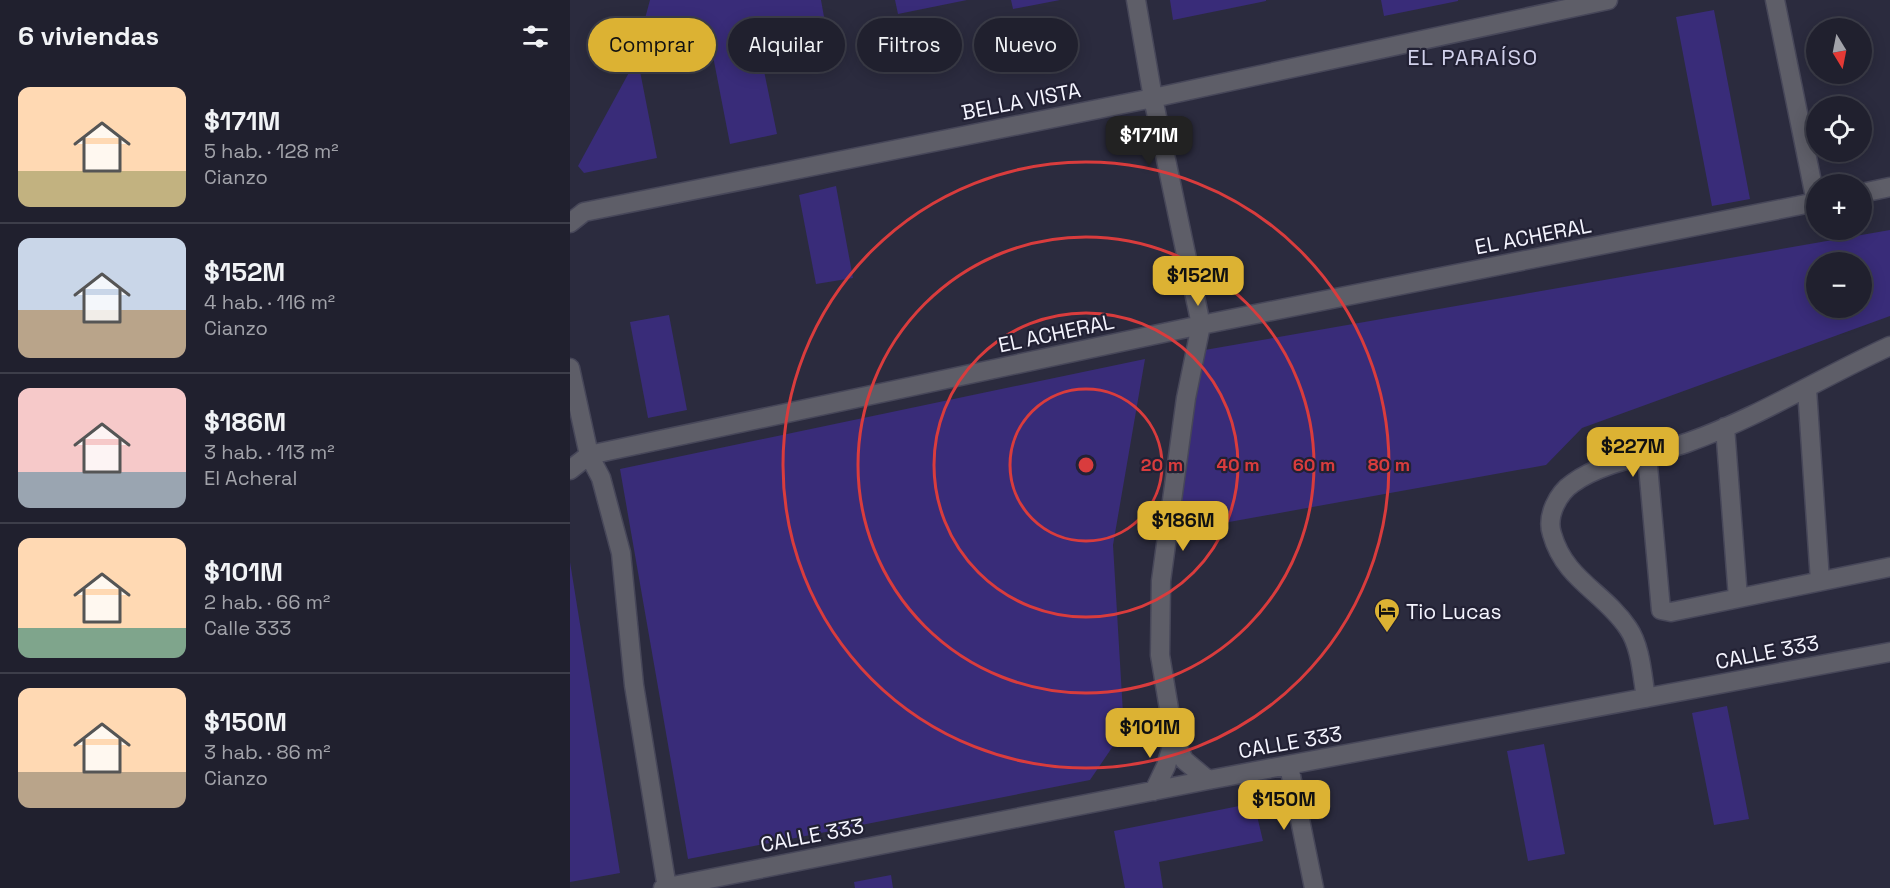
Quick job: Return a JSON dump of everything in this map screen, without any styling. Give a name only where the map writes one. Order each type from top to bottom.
[{"type":"street","points":[[1136,0],[1153,98],[1201,325],[1186,398],[1161,581],[1160,655],[1174,739],[1184,760],[1209,780]]},
{"type":"street","name":"BELLA VISTA","points":[[577,218],[1608,0]]},
{"type":"street","points":[[1775,0],[1810,174]]},
{"type":"street","points":[[1872,191],[1890,188]]},
{"type":"street","name":"EL ACHERAL","points":[[589,455],[1201,325],[1806,204]]},
{"type":"street","points":[[1646,698],[1638,649],[1629,629],[1612,609],[1565,566],[1551,532],[1554,503],[1572,483],[1599,470],[1725,427],[1807,389],[1844,367],[1890,346]]},
{"type":"street","points":[[570,368],[589,455],[601,478],[621,553],[634,685],[665,888]]},
{"type":"street","points":[[1807,389],[1820,581]]},
{"type":"street","points":[[1725,427],[1738,598]]},
{"type":"street","points":[[570,470],[589,455]]},
{"type":"street","points":[[1647,455],[1661,610],[1671,612],[1890,567]]},
{"type":"street","name":"CALLE 333","points":[[665,888],[1209,780],[1890,652]]},
{"type":"street","points":[[1154,791],[1166,766],[1174,739]]},
{"type":"street","points":[[1289,766],[1314,888]]},
{"type":"shaded area","points":[[650,0],[821,0],[824,18],[728,18],[728,72],[764,72],[777,134],[730,144],[716,72],[716,18],[645,18]]},
{"type":"shaded area","points":[[895,0],[967,0],[898,14]]},
{"type":"shaded area","points":[[1011,0],[1060,0],[1013,9]]},
{"type":"shaded area","points":[[1170,0],[1266,0],[1266,1],[1173,20]]},
{"type":"shaded area","points":[[1381,0],[1458,0],[1458,1],[1384,16]]},
{"type":"shaded area","points":[[1714,10],[1750,199],[1712,206],[1676,17]]},
{"type":"shaded area","points":[[629,72],[640,72],[657,158],[584,173],[578,166]]},
{"type":"shaded area","points":[[836,186],[853,278],[816,284],[799,195]]},
{"type":"shaded area","points":[[1890,230],[1890,316],[1582,428],[1546,465],[1168,533],[1199,351],[1833,240],[1872,240],[1872,233]]},
{"type":"shaded area","points":[[669,315],[687,410],[648,418],[630,322]]},
{"type":"shaded area","points":[[1145,359],[1113,545],[1124,730],[1090,780],[688,859],[620,469]]},
{"type":"shaded area","points":[[570,562],[620,873],[570,882]]},
{"type":"shaded area","points":[[1727,706],[1749,819],[1714,825],[1692,713]]},
{"type":"shaded area","points":[[1544,744],[1565,854],[1528,861],[1507,751]]},
{"type":"shaded area","points":[[1254,803],[1263,841],[1159,862],[1163,888],[1125,888],[1114,831]]},
{"type":"shaded area","points":[[891,875],[893,888],[855,888],[854,882]]},
{"type":"place","name":"Tio Lucas","points":[[1387,634]]},
{"type":"district","name":"EL PARAÍSO","points":[[1473,57]]}]
